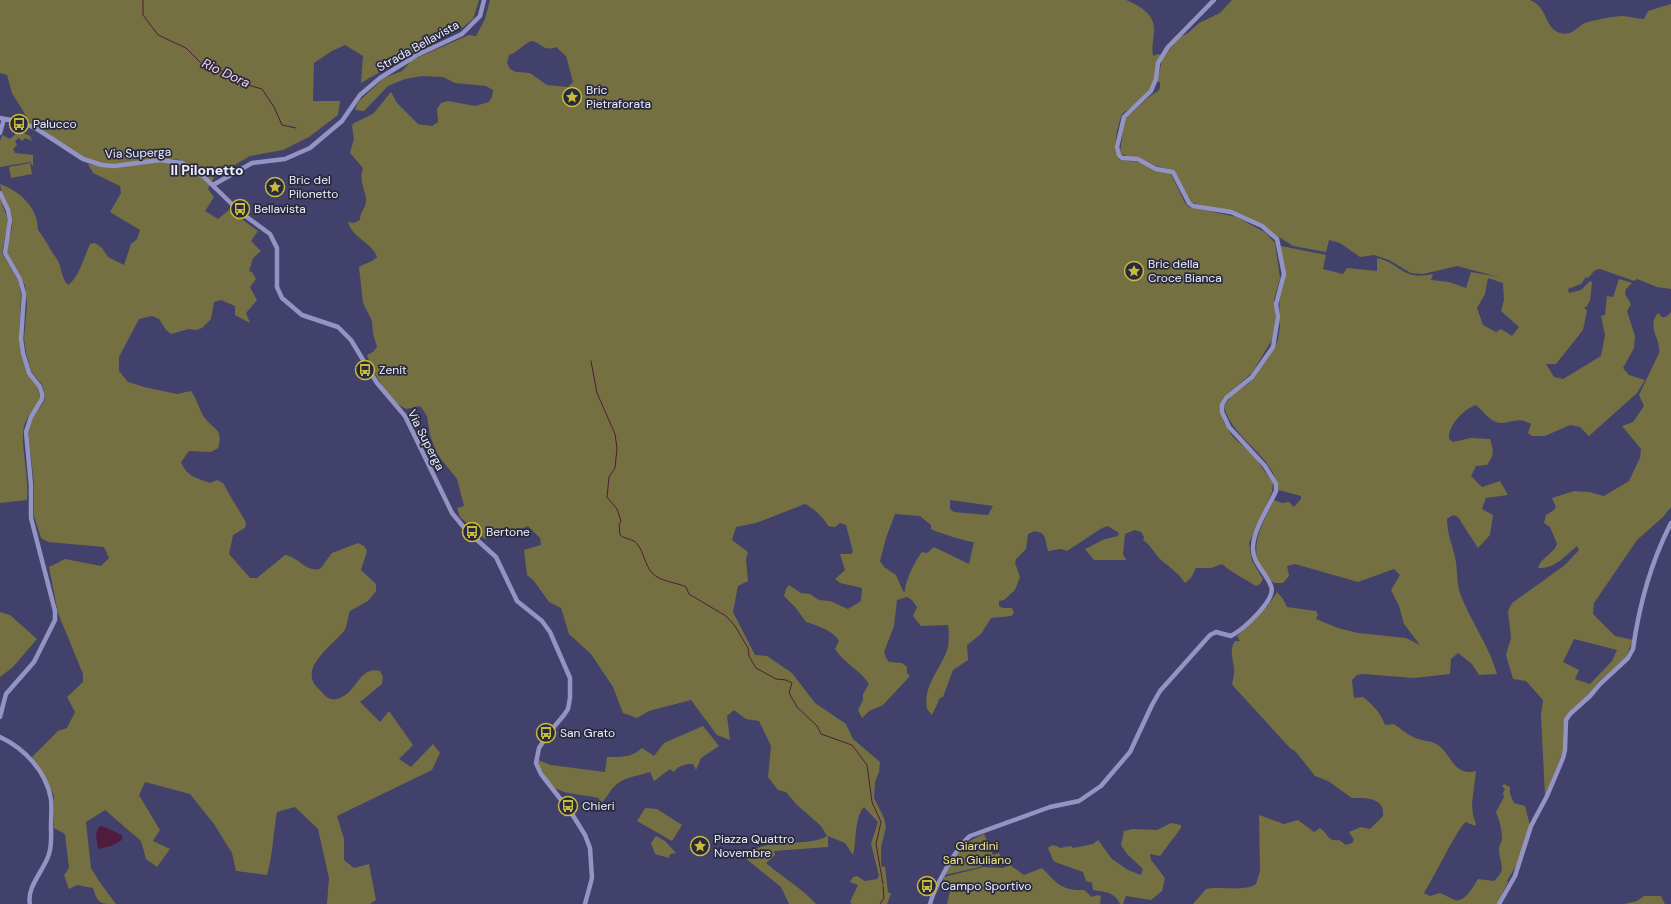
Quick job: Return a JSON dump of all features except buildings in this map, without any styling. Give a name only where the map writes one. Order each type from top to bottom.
[{"type":"street","name":"Strada Bellavista","points":[[213,185],[252,163],[285,159],[310,148],[342,121],[360,95],[380,78],[417,55],[462,34],[480,16],[484,0]]},
{"type":"street","points":[[930,904],[938,883],[962,842],[970,836],[1050,807],[1079,800],[1101,786],[1130,752],[1160,691],[1210,635],[1216,632],[1231,636],[1240,631],[1267,603],[1272,591],[1271,586],[1255,561],[1253,547],[1256,535],[1276,491],[1276,484],[1265,466],[1230,428],[1222,412],[1222,405],[1226,398],[1252,377],[1273,347],[1278,317],[1276,304],[1284,274],[1277,239],[1262,226],[1231,212],[1194,206],[1185,199],[1173,172],[1156,169],[1138,159],[1122,158],[1117,147],[1124,117],[1151,91],[1156,79],[1160,58],[1178,36],[1214,0]]},
{"type":"street","name":"Via Superga","points":[[2,118],[22,122],[37,129],[74,153],[93,163],[114,166],[169,160],[182,163],[213,185],[221,195],[240,212],[265,229],[274,240],[277,248],[278,287],[282,298],[302,315],[338,327],[351,340],[377,383],[405,416],[452,513],[466,530],[496,558],[517,601],[542,621],[550,632],[570,678],[570,698],[568,709],[541,745],[536,763],[541,774],[585,834],[590,848],[592,878],[589,890]]},
{"type":"street","points":[[0,133],[2,118]]},
{"type":"street","points":[[0,193],[8,210],[10,220],[5,253],[20,279],[24,294],[21,339],[25,360],[29,373],[40,387],[42,394],[42,400],[31,417],[26,432],[31,485],[31,518],[55,611],[55,620],[34,662],[6,694],[0,717]]},
{"type":"street","points":[[1499,904],[1515,876],[1531,826],[1547,796],[1563,758],[1565,750],[1566,720],[1570,714],[1590,696],[1600,684],[1628,658],[1633,649],[1651,572],[1671,523]]},
{"type":"street","points":[[0,737],[17,746],[32,760],[43,778],[51,798],[50,853],[31,892],[30,904]]},
{"type":"street","points":[[582,904],[585,894],[589,890]]},
{"type":"street","points":[[585,904],[589,890]]},
{"type":"green space","points":[[0,0],[479,0],[473,19],[462,28],[410,54],[361,83],[363,56],[345,45],[332,51],[314,63],[313,101],[340,101],[338,115],[309,137],[283,150],[250,156],[214,177],[212,182],[183,161],[175,159],[160,159],[114,164],[90,162],[31,124],[12,93],[7,75],[0,73]]},
{"type":"green space","points":[[490,0],[1126,0],[1140,7],[1151,18],[1154,27],[1152,48],[1153,56],[1158,54],[1161,55],[1153,86],[1140,101],[1122,114],[1117,131],[1116,144],[1117,155],[1120,160],[1141,162],[1171,174],[1185,203],[1189,207],[1237,217],[1266,233],[1275,243],[1280,278],[1274,299],[1276,323],[1273,338],[1252,373],[1223,398],[1220,410],[1224,423],[1233,437],[1254,456],[1273,483],[1272,492],[1249,543],[1252,561],[1263,579],[1260,584],[1256,586],[1222,564],[1211,568],[1196,568],[1191,578],[1185,583],[1143,540],[1144,537],[1141,532],[1135,530],[1125,534],[1123,554],[1126,560],[1094,560],[1085,549],[1105,539],[1118,536],[1119,533],[1108,526],[1102,528],[1067,551],[1061,549],[1048,551],[1045,538],[1042,533],[1035,531],[1028,534],[1026,549],[1016,559],[1015,563],[1020,577],[1015,590],[1004,600],[999,601],[999,606],[1003,608],[1012,608],[1014,613],[1011,616],[991,618],[981,634],[967,645],[968,660],[953,670],[943,697],[940,698],[932,715],[927,709],[927,693],[948,647],[948,625],[921,626],[913,616],[917,607],[912,600],[907,597],[897,600],[894,626],[884,652],[889,662],[902,663],[907,667],[907,673],[910,676],[883,705],[869,711],[862,718],[858,710],[863,700],[863,694],[869,684],[835,649],[839,641],[837,637],[824,629],[806,622],[796,608],[784,596],[789,585],[801,593],[810,594],[819,600],[830,601],[848,609],[861,601],[862,588],[840,583],[835,579],[845,570],[840,554],[851,554],[853,552],[846,525],[840,523],[835,527],[828,526],[811,507],[805,504],[756,523],[736,527],[732,540],[748,552],[746,559],[748,581],[738,586],[733,612],[755,655],[767,656],[792,673],[815,703],[846,724],[853,739],[880,762],[879,772],[875,782],[874,798],[884,818],[886,827],[881,847],[881,866],[885,867],[888,892],[891,894],[887,904],[852,904],[850,902],[858,885],[850,882],[853,877],[857,876],[865,881],[877,879],[879,876],[871,844],[878,822],[864,807],[857,823],[853,855],[845,843],[828,836],[828,847],[774,851],[775,855],[766,863],[805,893],[816,904],[789,904],[781,887],[745,858],[753,851],[773,844],[807,842],[818,840],[827,836],[821,826],[796,804],[786,792],[778,790],[768,777],[771,746],[759,721],[746,719],[734,710],[727,716],[730,740],[717,735],[691,700],[649,711],[637,718],[623,713],[613,687],[591,654],[569,634],[561,608],[549,602],[534,581],[527,575],[524,550],[541,545],[540,538],[528,526],[508,534],[493,531],[485,539],[460,517],[457,508],[464,506],[457,479],[437,454],[430,435],[427,416],[420,406],[406,409],[399,405],[387,393],[373,370],[367,355],[373,352],[377,347],[373,334],[372,321],[363,303],[359,267],[377,257],[371,247],[354,232],[348,222],[354,223],[360,220],[366,202],[362,183],[363,168],[350,153],[354,139],[352,126],[354,123],[373,114],[391,92],[397,103],[418,124],[432,126],[438,122],[437,109],[441,103],[448,101],[475,106],[489,102],[492,97],[493,90],[486,86],[455,83],[443,77],[422,76],[405,79],[388,86],[364,111],[355,110],[358,102],[384,78],[402,71],[411,61],[421,56],[469,35],[476,36],[485,19]],"holes":[[[532,41],[548,49],[556,47],[566,56],[573,82],[568,87],[547,85],[530,73],[516,72],[510,69],[507,63],[509,55]],[[950,500],[993,506],[988,515],[954,512],[950,509]],[[895,514],[920,516],[931,525],[931,529],[959,539],[974,542],[969,564],[934,547],[927,553],[922,552],[911,571],[906,583],[905,592],[903,591],[896,575],[884,567],[880,561],[886,538]]]},
{"type":"green space","points":[[1232,0],[1530,0],[1536,3],[1555,30],[1565,34],[1572,32],[1584,23],[1605,18],[1627,16],[1644,19],[1648,11],[1671,4],[1671,289],[1657,287],[1637,279],[1634,281],[1600,269],[1595,270],[1588,278],[1586,277],[1581,284],[1568,289],[1569,293],[1581,290],[1590,281],[1592,282],[1590,301],[1586,307],[1584,307],[1587,311],[1583,330],[1556,364],[1546,364],[1554,377],[1563,379],[1601,356],[1605,335],[1601,316],[1605,315],[1607,296],[1613,297],[1619,279],[1632,283],[1626,289],[1625,294],[1631,304],[1627,311],[1635,336],[1634,348],[1623,368],[1629,375],[1645,380],[1637,393],[1589,436],[1580,427],[1570,425],[1545,436],[1532,436],[1528,433],[1531,424],[1526,421],[1517,420],[1505,423],[1496,422],[1488,417],[1476,405],[1471,407],[1458,418],[1451,428],[1449,439],[1453,442],[1471,438],[1490,439],[1493,450],[1492,456],[1487,465],[1476,466],[1471,476],[1482,487],[1500,481],[1508,495],[1486,498],[1482,509],[1493,515],[1490,535],[1478,548],[1458,517],[1453,515],[1447,519],[1461,596],[1490,654],[1497,674],[1479,675],[1472,664],[1458,653],[1451,659],[1450,674],[1414,678],[1362,674],[1357,675],[1352,680],[1354,698],[1363,697],[1367,700],[1379,713],[1385,725],[1394,724],[1415,738],[1436,744],[1443,749],[1458,768],[1469,772],[1476,771],[1472,803],[1473,815],[1476,824],[1475,826],[1466,822],[1463,825],[1424,893],[1430,896],[1440,893],[1458,900],[1465,897],[1478,879],[1494,881],[1501,873],[1502,869],[1499,849],[1502,840],[1502,833],[1496,812],[1504,797],[1503,793],[1505,789],[1502,786],[1504,784],[1510,787],[1510,794],[1514,803],[1525,806],[1530,826],[1519,861],[1507,881],[1508,882],[1497,904],[1193,904],[1206,889],[1246,888],[1256,884],[1260,871],[1259,815],[1284,824],[1298,820],[1314,832],[1320,828],[1332,840],[1339,840],[1346,845],[1352,843],[1354,840],[1349,832],[1361,827],[1370,829],[1383,816],[1381,805],[1377,802],[1363,798],[1352,798],[1328,781],[1315,776],[1296,752],[1290,748],[1235,688],[1232,684],[1234,670],[1232,648],[1235,641],[1240,641],[1237,636],[1267,607],[1277,592],[1287,607],[1316,611],[1318,615],[1316,619],[1338,628],[1358,633],[1406,638],[1420,645],[1404,624],[1399,606],[1391,590],[1400,575],[1394,569],[1358,582],[1295,564],[1287,566],[1289,576],[1283,583],[1274,583],[1264,573],[1259,563],[1256,553],[1259,532],[1274,500],[1282,503],[1289,502],[1294,507],[1301,499],[1301,496],[1278,490],[1275,478],[1269,467],[1262,457],[1235,429],[1228,418],[1224,406],[1232,395],[1249,383],[1273,350],[1278,340],[1280,327],[1279,295],[1284,281],[1279,250],[1281,246],[1326,255],[1323,269],[1343,274],[1347,268],[1377,271],[1377,258],[1392,264],[1408,274],[1423,276],[1433,274],[1431,280],[1449,282],[1466,288],[1471,272],[1499,277],[1457,266],[1423,274],[1411,273],[1389,260],[1374,255],[1360,257],[1340,243],[1329,240],[1326,252],[1293,246],[1251,219],[1190,202],[1178,177],[1172,170],[1156,166],[1139,157],[1128,157],[1120,153],[1124,122],[1126,118],[1160,88],[1160,82],[1157,82],[1162,60],[1178,38],[1188,33],[1199,23],[1220,13]],"holes":[[[1488,278],[1503,283],[1504,300],[1501,311],[1519,327],[1512,336],[1501,329],[1496,332],[1483,325],[1477,308],[1485,294]]]},
{"type":"green space","points":[[19,131],[30,136],[32,141],[25,138],[22,141],[19,138],[15,141],[17,145],[13,149],[15,153],[33,155],[33,166],[30,162],[0,167],[0,141],[2,135],[10,139]]},
{"type":"green space","points":[[160,161],[181,165],[210,184],[208,189],[214,197],[205,211],[218,219],[229,210],[258,231],[251,241],[261,251],[253,258],[249,271],[252,272],[256,279],[250,287],[257,300],[246,313],[250,323],[235,315],[235,306],[221,300],[214,302],[211,319],[202,328],[196,330],[189,329],[171,334],[166,330],[159,319],[152,316],[139,319],[119,357],[119,371],[128,382],[144,387],[177,394],[191,391],[204,417],[219,433],[220,437],[218,448],[211,452],[189,451],[181,462],[189,474],[197,478],[210,483],[217,480],[223,483],[246,522],[245,528],[233,535],[229,554],[250,578],[257,578],[285,555],[294,558],[310,568],[320,569],[332,553],[358,543],[364,546],[367,551],[361,570],[376,584],[376,591],[368,601],[350,611],[344,631],[318,658],[312,674],[313,682],[326,697],[336,699],[346,695],[367,672],[373,670],[380,671],[383,677],[382,684],[360,702],[380,722],[389,711],[413,745],[399,759],[411,767],[433,744],[440,753],[432,770],[337,816],[344,839],[344,860],[354,868],[369,864],[376,900],[370,904],[327,904],[329,878],[318,829],[295,807],[277,812],[271,859],[267,875],[236,871],[232,853],[214,824],[190,794],[145,782],[139,795],[160,830],[153,841],[170,849],[157,867],[146,859],[141,841],[105,810],[86,822],[91,868],[116,904],[106,904],[100,902],[96,897],[93,888],[77,885],[69,889],[64,875],[69,868],[65,834],[54,828],[54,796],[42,771],[32,757],[58,731],[67,728],[75,712],[67,697],[83,682],[83,674],[58,613],[49,567],[65,559],[101,566],[109,558],[104,547],[48,542],[41,538],[34,516],[34,483],[28,432],[33,418],[45,400],[43,386],[31,371],[26,353],[24,339],[27,304],[25,286],[7,252],[12,226],[12,217],[0,184],[21,196],[31,208],[35,215],[38,230],[57,259],[64,279],[68,285],[72,282],[78,272],[90,244],[95,243],[102,248],[108,257],[124,265],[131,244],[137,239],[140,230],[110,212],[121,193],[120,186],[93,173],[88,164],[114,167]]},
{"type":"green space","points":[[30,163],[32,174],[11,178],[9,167]]},
{"type":"green space","points":[[0,198],[8,220],[2,253],[18,280],[21,294],[19,339],[21,354],[27,374],[38,388],[40,399],[27,419],[23,432],[27,500],[0,503]]},
{"type":"green space","points":[[1671,312],[1671,507],[1663,517],[1637,540],[1594,603],[1593,614],[1615,636],[1633,640],[1626,657],[1598,682],[1589,695],[1568,713],[1564,720],[1563,751],[1545,796],[1541,715],[1543,700],[1526,681],[1513,679],[1506,655],[1511,638],[1508,611],[1512,603],[1565,565],[1579,550],[1577,546],[1555,564],[1544,568],[1538,568],[1542,561],[1557,544],[1550,527],[1544,523],[1546,515],[1556,507],[1552,498],[1574,491],[1589,492],[1604,496],[1629,481],[1640,458],[1641,449],[1622,426],[1633,422],[1644,406],[1639,395],[1659,353],[1653,323],[1658,313],[1662,317],[1666,317]],"holes":[[[1574,639],[1617,650],[1612,661],[1590,684],[1575,679],[1579,670],[1563,662]]]},
{"type":"green space","points":[[0,612],[10,615],[37,639],[13,667],[0,677]]},
{"type":"green space","points":[[703,726],[719,746],[701,758],[696,770],[693,764],[688,764],[680,766],[674,772],[670,769],[654,781],[650,772],[629,778],[617,784],[598,805],[599,798],[568,793],[555,788],[546,778],[538,760],[551,765],[605,772],[607,757],[621,757],[634,754],[642,748],[654,756],[664,743]]},
{"type":"green space","points":[[645,808],[657,809],[682,825],[672,841],[637,821]]},
{"type":"green space","points":[[1171,823],[1181,825],[1181,828],[1160,856],[1150,854],[1151,860],[1165,878],[1162,891],[1151,900],[1126,896],[1123,904],[1120,904],[1112,894],[1093,890],[1092,883],[1086,881],[1083,872],[1055,862],[1048,848],[1053,845],[1060,848],[1071,846],[1073,848],[1093,844],[1098,840],[1112,859],[1128,870],[1141,875],[1143,869],[1127,854],[1121,845],[1124,831],[1133,829],[1157,830]]},
{"type":"green space","name":"Giardini San Giuliano","points":[[984,834],[993,855],[999,853],[1005,864],[998,866],[984,866],[945,875],[960,850],[976,837]]},
{"type":"green space","points":[[656,836],[665,841],[676,853],[670,854],[669,858],[655,854],[651,843]]},
{"type":"green space","points":[[1010,865],[1024,875],[1042,868],[1060,885],[1070,889],[1084,890],[1092,897],[1098,895],[1101,897],[1100,904],[947,904],[951,887],[949,883],[943,881],[944,877],[984,867],[1003,868]]},
{"type":"green space","points":[[1644,896],[1661,896],[1665,904],[1624,904],[1637,901]]},
{"type":"shaded area","points":[[102,826],[122,835],[122,840],[111,846],[98,849],[96,834],[99,827]]},
{"type":"waterway","name":"Rio Dora","points":[[143,0],[143,15],[158,35],[186,48],[204,66],[222,71],[241,83],[262,89],[274,107],[282,125],[296,128]]},
{"type":"waterway","points":[[591,361],[597,393],[615,434],[617,448],[615,468],[609,477],[607,497],[617,509],[621,521],[619,525],[620,535],[634,541],[638,545],[652,573],[664,580],[686,587],[689,594],[726,616],[735,626],[748,648],[749,656],[756,668],[776,679],[786,680],[792,683],[789,693],[797,707],[817,726],[821,734],[852,745],[867,765],[872,802],[881,822],[876,844],[883,884]]},
{"type":"waterway","points":[[880,904],[884,898],[883,886]]},
{"type":"place","name":"Bric Pietraforata","points":[[572,97]]},
{"type":"place","name":"Palucco","points":[[19,124]]},
{"type":"place","name":"Bric del Pilonetto","points":[[275,187]]},
{"type":"place","name":"Bellavista","points":[[240,209]]},
{"type":"place","name":"Bric della Croce Bianca","points":[[1134,271]]},
{"type":"place","name":"Zenit","points":[[365,370]]},
{"type":"place","name":"Bertone","points":[[472,532]]},
{"type":"place","name":"San Grato","points":[[546,733]]},
{"type":"place","name":"Chieri","points":[[568,806]]},
{"type":"place","name":"Piazza Quattro Novembre","points":[[700,846]]},
{"type":"place","name":"Campo Sportivo","points":[[927,886]]},
{"type":"district","name":"Il Pilonetto","points":[[207,170]]}]
